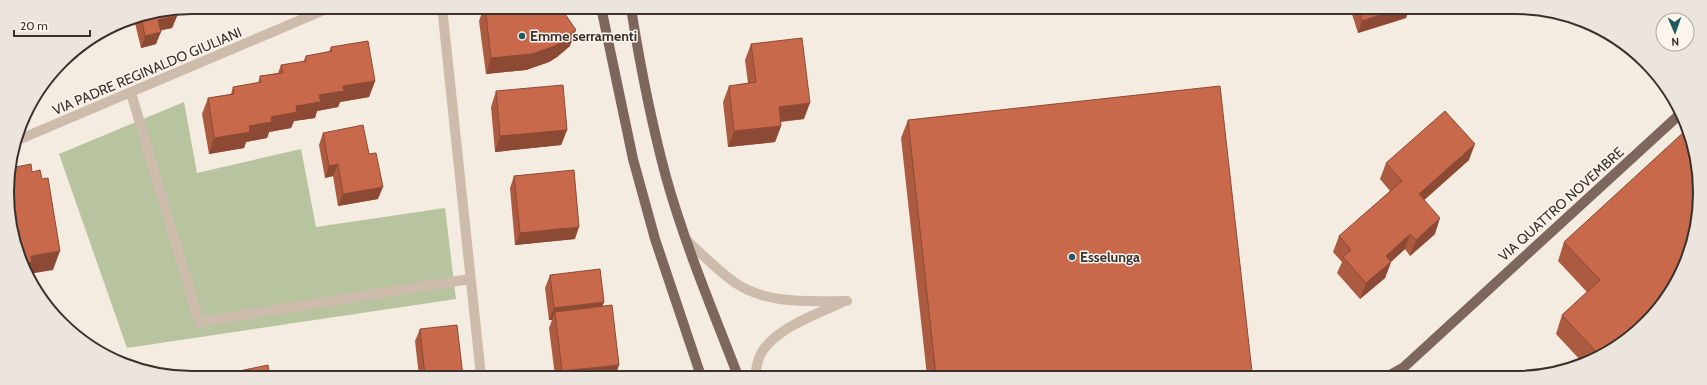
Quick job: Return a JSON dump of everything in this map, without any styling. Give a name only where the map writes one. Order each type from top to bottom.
[{"type":"main road","points":[[602,14],[633,159],[655,239],[699,371]]},
{"type":"main road","points":[[632,14],[641,74],[666,177],[686,240],[736,371]]},
{"type":"main road","name":"VIA QUATTRO NOVEMBRE","points":[[1404,367],[1676,117]]},
{"type":"main road","points":[[1397,371],[1404,367]]},
{"type":"main road","points":[[1402,371],[1404,367]]},
{"type":"street","name":"VIA PADRE REGINALDO GIULIANI","points":[[22,138],[314,14]]},
{"type":"street","points":[[443,14],[480,371]]},
{"type":"street","points":[[130,93],[198,322],[470,279]]},
{"type":"street","points":[[686,240],[735,283],[759,294],[788,301],[847,301],[797,323],[768,343],[759,358],[756,371]]},
{"type":"green space","points":[[184,102],[197,173],[301,149],[316,227],[445,208],[456,299],[127,348],[59,154]]},
{"type":"building","name":"Emme serramenti","points":[[486,14],[565,14],[576,30],[555,46],[532,54],[491,58]]},
{"type":"building","points":[[1360,14],[1383,14],[1362,21]]},
{"type":"building","points":[[177,15],[177,16],[158,20],[161,32],[145,36],[142,21]]},
{"type":"building","points":[[802,38],[810,103],[779,107],[781,126],[734,131],[729,86],[756,82],[751,44]]},
{"type":"building","points":[[368,41],[375,81],[343,86],[344,91],[319,95],[321,102],[296,106],[297,112],[271,117],[272,122],[249,126],[250,132],[214,138],[208,98],[234,94],[233,87],[261,82],[260,76],[283,73],[281,65],[306,61],[306,56],[332,51],[331,47]]},
{"type":"building","points":[[563,85],[567,130],[500,136],[496,91]]},
{"type":"building","name":"Esselunga","points":[[1220,86],[1252,371],[935,371],[908,120]]},
{"type":"building","points":[[1445,111],[1475,144],[1419,194],[1440,218],[1416,240],[1410,234],[1386,256],[1391,262],[1366,283],[1343,257],[1351,250],[1339,236],[1402,181],[1386,163]]},
{"type":"building","points":[[363,125],[369,154],[376,153],[383,187],[343,194],[338,164],[329,166],[323,133]]},
{"type":"building","points":[[1683,133],[1690,158],[1693,181],[1693,204],[1690,227],[1684,250],[1669,282],[1649,310],[1632,327],[1614,341],[1596,351],[1562,315],[1600,280],[1564,242]]},
{"type":"building","points":[[31,164],[32,172],[40,170],[42,179],[48,178],[60,251],[31,256],[32,262],[29,262],[23,250],[17,227],[14,204],[14,181],[16,167]]},
{"type":"building","points":[[574,170],[579,227],[520,233],[514,176]]},
{"type":"building","points":[[600,269],[604,302],[554,308],[550,275]]},
{"type":"building","points":[[612,305],[619,365],[562,371],[555,312]]},
{"type":"building","points":[[457,325],[462,371],[424,371],[420,329]]},
{"type":"building","points":[[268,365],[269,371],[239,371]]},
{"type":"place","name":"Emme serramenti","points":[[522,36]]},
{"type":"place","name":"Esselunga","points":[[1072,257]]}]
